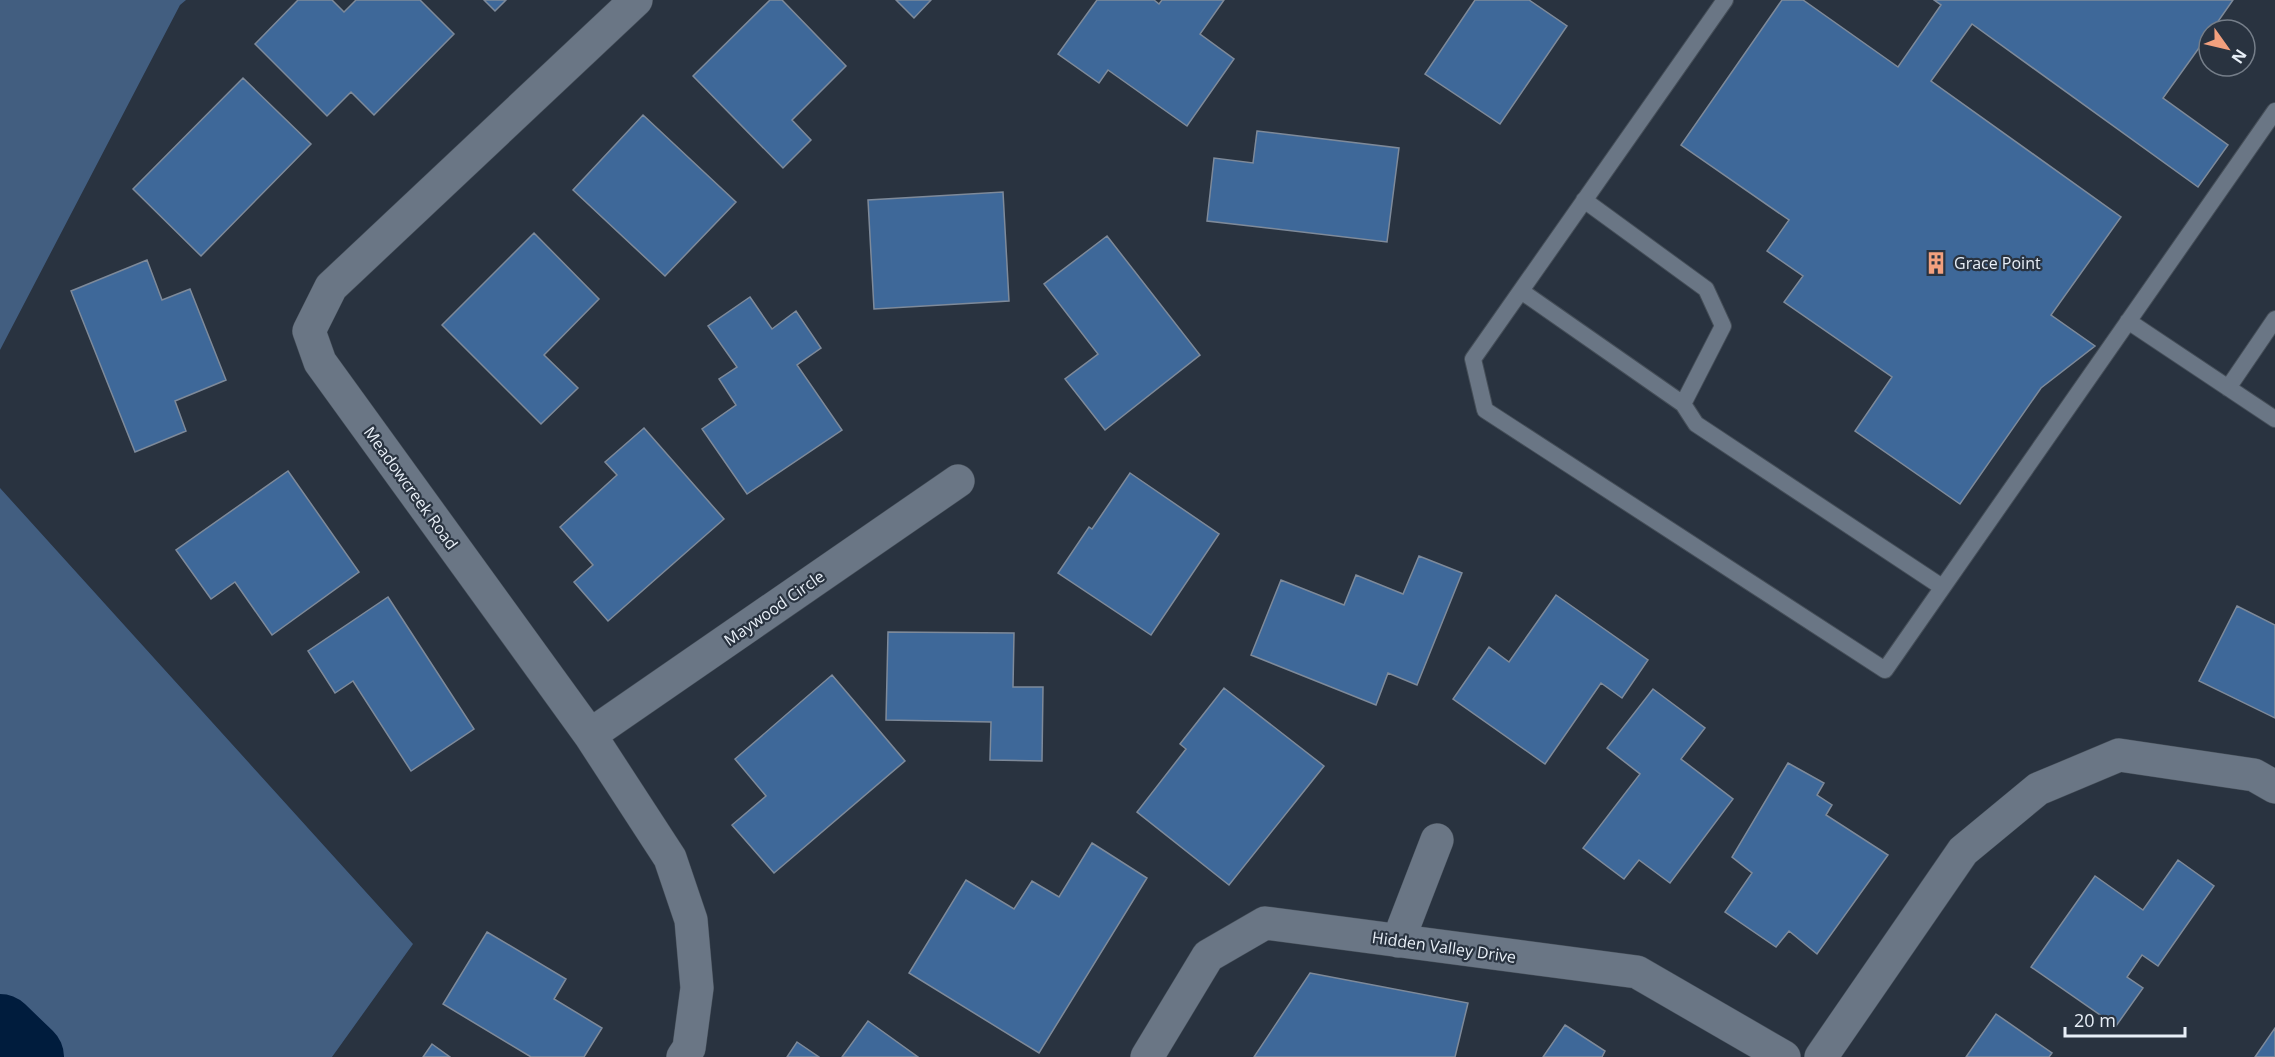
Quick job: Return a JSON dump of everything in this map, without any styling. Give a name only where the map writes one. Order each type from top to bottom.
[{"type":"street","name":"Meadowcreek Road","points":[[636,0],[332,287],[309,331],[320,362],[590,735],[670,858],[691,920],[697,988],[689,1047],[683,1057]]},
{"type":"street","name":"Maywood Circle","points":[[590,735],[958,481]]},
{"type":"street","points":[[1821,1057],[1963,851],[2038,789],[2119,755],[2254,775],[2275,788]]},
{"type":"street","points":[[1398,941],[1437,840]]},
{"type":"street","name":"Hidden Valley Drive","points":[[1147,1057],[1208,956],[1265,923],[1637,972],[1784,1057]]},
{"type":"lane","points":[[1725,0],[1473,359],[1485,410],[1885,670],[2275,111]]},
{"type":"lane","points":[[1584,200],[1706,289],[1723,326],[1683,404]]},
{"type":"lane","points":[[1521,291],[1683,404],[1696,424],[1942,587]]},
{"type":"lane","points":[[2228,388],[2275,319]]},
{"type":"lane","points":[[2128,321],[2275,419]]},
{"type":"shaded area","points":[[0,0],[186,0],[180,5],[0,350]]},
{"type":"shaded area","points":[[0,488],[413,944],[332,1057],[0,1057]]},
{"type":"building","points":[[298,0],[332,0],[344,12],[356,0],[420,0],[454,34],[374,115],[351,92],[327,116],[255,44]]},
{"type":"building","points":[[484,0],[506,0],[495,11]]},
{"type":"building","points":[[770,0],[782,0],[846,66],[792,120],[811,140],[783,168],[693,76]]},
{"type":"building","points":[[896,0],[931,0],[914,18]]},
{"type":"building","points":[[1097,0],[1154,0],[1159,4],[1162,0],[1224,0],[1200,34],[1234,59],[1187,126],[1108,70],[1099,83],[1058,54]]},
{"type":"building","points":[[1475,0],[1529,0],[1567,26],[1500,124],[1425,74]]},
{"type":"building","name":"Grace Point","points":[[1782,0],[1803,0],[1898,67],[1941,5],[1934,0],[2233,0],[2220,18],[2197,18],[2197,51],[2163,98],[2228,145],[2198,187],[1972,24],[1931,81],[2121,217],[2051,315],[2095,346],[2041,388],[1960,504],[1855,431],[1892,377],[1784,302],[1803,276],[1767,251],[1789,220],[1681,145]]},
{"type":"building","points":[[243,78],[311,144],[201,256],[133,189]]},
{"type":"building","points":[[643,115],[736,202],[665,276],[573,190]]},
{"type":"building","points":[[1257,131],[1399,148],[1387,242],[1207,221],[1214,158],[1253,163]]},
{"type":"building","points":[[1003,192],[1009,301],[874,309],[868,200]]},
{"type":"building","points":[[534,233],[599,299],[544,355],[578,388],[541,424],[442,325]]},
{"type":"building","points":[[1107,236],[1200,355],[1105,430],[1065,379],[1098,354],[1044,284]]},
{"type":"building","points":[[147,260],[162,300],[190,289],[226,380],[175,401],[186,431],[135,452],[71,291]]},
{"type":"building","points":[[750,297],[772,329],[796,311],[821,348],[797,365],[842,430],[747,494],[702,429],[736,405],[719,379],[737,367],[708,326]]},
{"type":"building","points":[[644,428],[724,519],[608,621],[574,582],[593,565],[560,527],[617,475],[605,462]]},
{"type":"building","points":[[288,471],[359,572],[272,635],[235,582],[211,599],[176,550]]},
{"type":"building","points":[[1130,473],[1219,534],[1151,635],[1058,573],[1089,527],[1092,529]]},
{"type":"building","points":[[1419,556],[1462,573],[1417,685],[1388,673],[1376,705],[1251,655],[1281,580],[1344,605],[1356,575],[1403,594]]},
{"type":"building","points":[[1556,595],[1648,660],[1622,698],[1601,683],[1545,764],[1453,699],[1489,647],[1509,662]]},
{"type":"building","points":[[388,597],[474,729],[411,771],[353,681],[335,693],[308,651]]},
{"type":"building","points":[[2237,606],[2275,625],[2275,718],[2199,681]]},
{"type":"building","points":[[888,632],[1014,633],[1013,687],[1043,687],[1042,761],[990,760],[991,722],[886,720]]},
{"type":"building","points":[[832,675],[905,761],[774,873],[732,825],[766,796],[735,759]]},
{"type":"building","points":[[1224,688],[1324,766],[1229,885],[1137,812],[1186,749],[1180,744]]},
{"type":"building","points":[[1653,689],[1705,728],[1681,759],[1733,799],[1670,883],[1639,860],[1624,879],[1583,848],[1640,774],[1607,748]]},
{"type":"building","points":[[1788,763],[1824,783],[1817,795],[1832,805],[1826,815],[1888,855],[1817,954],[1789,931],[1776,947],[1725,912],[1752,873],[1732,857]]},
{"type":"building","points":[[1092,843],[1147,878],[1039,1053],[909,973],[966,880],[1014,909],[1032,881],[1059,897]]},
{"type":"building","points":[[2178,860],[2214,886],[2158,966],[2142,955],[2127,977],[2143,988],[2116,1026],[2031,967],[2095,876],[2143,910]]},
{"type":"building","points":[[487,932],[566,979],[554,999],[602,1028],[584,1057],[531,1057],[443,1004]]},
{"type":"building","points":[[1310,973],[1468,1003],[1455,1057],[1254,1057]]},
{"type":"building","points":[[1996,1014],[2052,1053],[2049,1057],[1966,1057]]},
{"type":"building","points":[[868,1021],[918,1057],[842,1057]]},
{"type":"building","points":[[1565,1025],[1605,1051],[1602,1057],[1543,1057]]},
{"type":"building","points":[[2275,1028],[2275,1057],[2255,1057]]},
{"type":"building","points":[[797,1042],[819,1057],[787,1057]]},
{"type":"building","points":[[432,1044],[450,1057],[423,1057]]},
{"type":"waterway","points":[[0,1030],[28,1057]]},
{"type":"place","name":"Grace Point","points":[[1936,263]]}]
